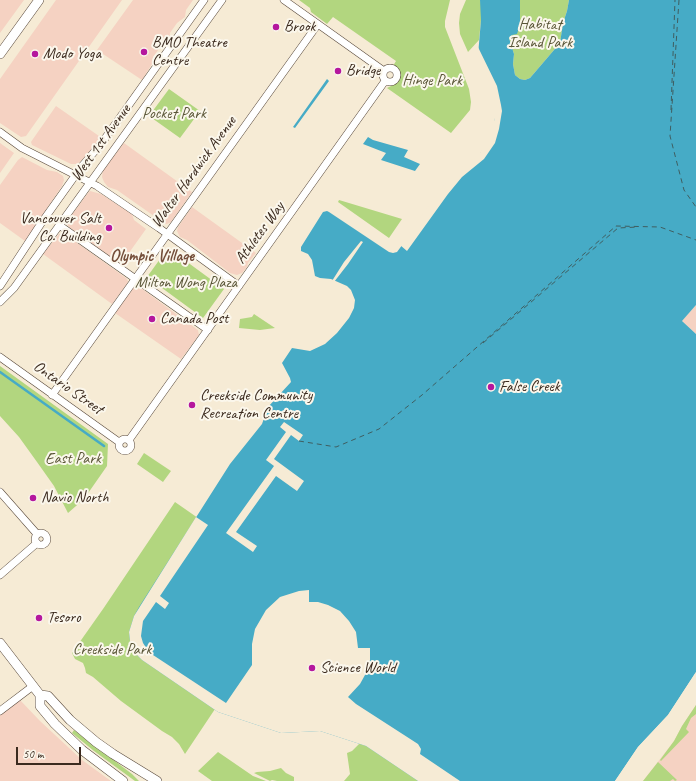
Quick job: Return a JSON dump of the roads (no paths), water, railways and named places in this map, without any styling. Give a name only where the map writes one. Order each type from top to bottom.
[{"type":"main road","points":[[0,54],[39,0]]},
{"type":"main road","points":[[0,642],[40,695],[40,706],[62,732],[82,750],[123,781]]},
{"type":"main road","points":[[40,695],[48,696],[70,720],[96,742],[154,780]]},
{"type":"street","name":"West 1st Avenue","points":[[0,286],[42,222],[76,175],[101,144],[204,0]]},
{"type":"street","name":"West 1st Avenue","points":[[0,302],[14,288],[222,0]]},
{"type":"street","points":[[284,0],[384,71]]},
{"type":"street","name":"Walter Hardwick Avenue","points":[[52,395],[318,24]]},
{"type":"street","points":[[388,68],[392,68],[396,71],[396,80],[389,83],[385,81],[382,78],[384,71],[388,68]]},
{"type":"street","name":"Athletes Way","points":[[129,440],[385,81]]},
{"type":"street","points":[[0,132],[22,148],[97,186],[239,286]]},
{"type":"street","points":[[59,225],[208,330]]},
{"type":"street","name":"Ontario Street","points":[[0,357],[119,442]]},
{"type":"street","points":[[124,438],[129,440],[131,446],[125,451],[120,449],[119,442],[124,438]]},
{"type":"street","points":[[0,492],[37,534]]},
{"type":"street","points":[[37,534],[40,532],[45,533],[48,538],[46,543],[42,545],[37,543]]},
{"type":"street","points":[[37,534],[35,538],[37,543]]},
{"type":"street","points":[[0,575],[37,543]]},
{"type":"street","points":[[0,711],[33,686]]},
{"type":"water","name":"False Creek","points":[[480,0],[520,0],[520,25],[517,34],[512,35],[509,38],[514,54],[513,64],[515,75],[520,79],[525,80],[530,78],[560,43],[569,0],[696,0],[696,305],[682,321],[696,334],[696,672],[668,715],[638,747],[615,781],[418,781],[366,746],[320,731],[281,733],[218,712],[142,660],[134,652],[130,641],[129,632],[134,616],[139,607],[230,464],[262,424],[268,407],[291,382],[282,363],[292,348],[310,351],[325,344],[337,333],[349,318],[354,308],[355,300],[351,290],[347,286],[331,279],[315,276],[312,260],[308,254],[301,251],[301,247],[323,212],[329,212],[389,252],[397,252],[452,178],[477,159],[493,132],[497,104],[491,82],[478,55],[481,20]]},
{"type":"water","points":[[327,79],[329,81],[295,128],[293,127]]},
{"type":"water","points":[[368,137],[373,140],[408,150],[404,157],[420,164],[415,171],[381,160],[386,153],[363,144]]},
{"type":"waterway","points":[[0,372],[104,446]]},
{"type":"place","name":"Brook","points":[[276,27]]},
{"type":"place","name":"BMO Theatre Centre","points":[[144,52]]},
{"type":"place","name":"Modo Yoga","points":[[35,54]]},
{"type":"place","name":"Bridge","points":[[338,71]]},
{"type":"place","name":"Vancouver Salt Co. Building","points":[[109,228]]},
{"type":"place","name":"Canada Post","points":[[152,319]]},
{"type":"place","name":"False Creek","points":[[491,387]]},
{"type":"place","name":"Creekside Community Recreation Centre","points":[[192,405]]},
{"type":"place","name":"Navio North","points":[[33,498]]},
{"type":"place","name":"Tesoro","points":[[39,618]]},
{"type":"place","name":"Science World","points":[[312,668]]},
{"type":"district","name":"Olympic Village","points":[[152,257]]},
{"type":"park label","name":"Habitat Island Park","points":[[540,34]]},
{"type":"park label","name":"Hinge Park","points":[[432,81]]},
{"type":"park label","name":"Pocket Park","points":[[174,114]]},
{"type":"park label","name":"Milton Wong Plaza","points":[[186,283]]},
{"type":"park label","name":"East Park","points":[[73,459]]},
{"type":"park label","name":"Creekside Park","points":[[112,650]]}]
